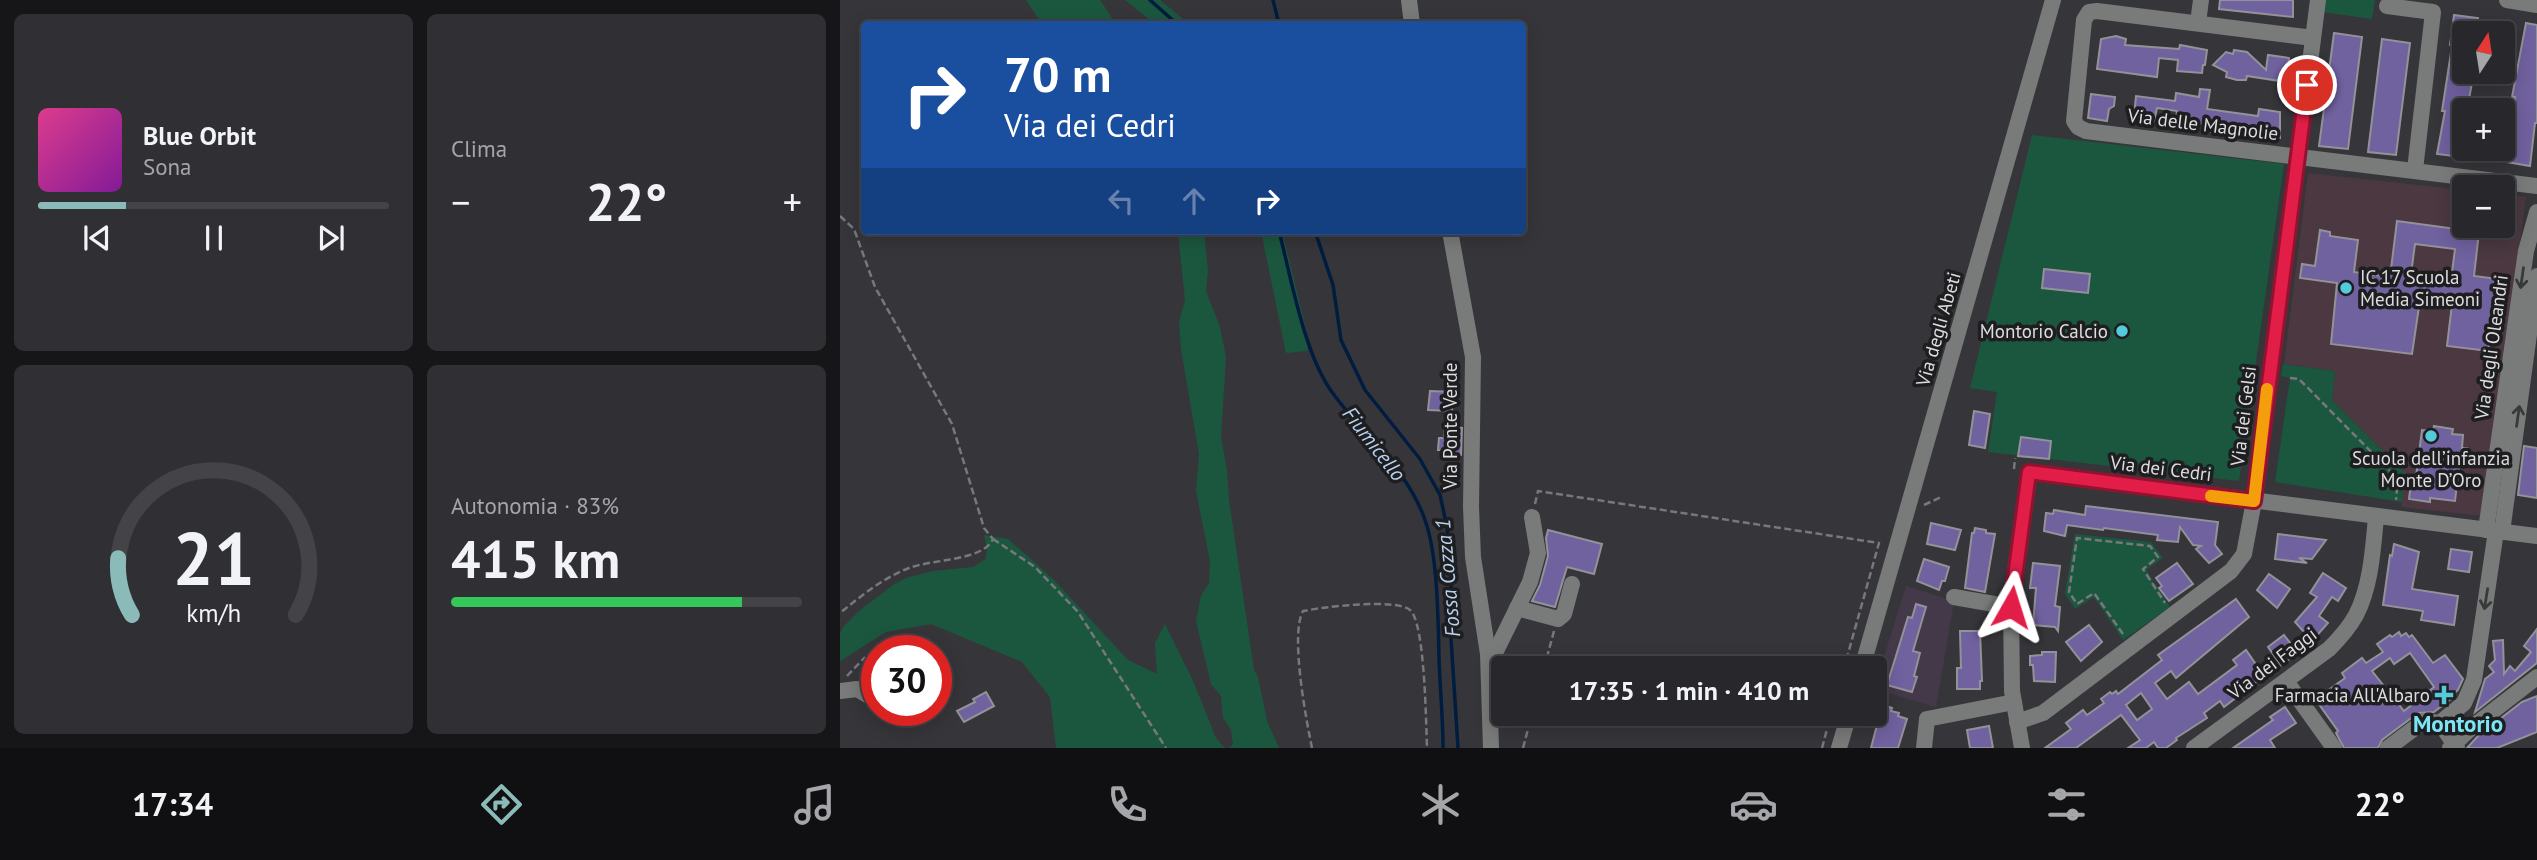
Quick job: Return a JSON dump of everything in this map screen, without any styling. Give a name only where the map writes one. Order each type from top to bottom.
[{"type":"street","points":[[1409,0],[1412,21]]},
{"type":"street","name":"Via degli Abeti","points":[[1865,656],[2053,0]]},
{"type":"street","points":[[2202,0],[2198,23],[2313,38]]},
{"type":"street","name":"Via dei Gelsi","points":[[2017,722],[2043,713],[2231,571],[2244,554],[2254,501],[2318,0]]},
{"type":"street","points":[[2507,0],[2537,5]]},
{"type":"street","points":[[2387,6],[2433,12],[2414,170]]},
{"type":"street","name":"Via delle Magnolie","points":[[2198,23],[2097,10],[2089,12],[2084,20],[2074,121],[2078,127],[2086,131],[2537,186]]},
{"type":"street","name":"Via degli Oleandri","points":[[2525,355],[2526,251],[2537,212]]},
{"type":"street","name":"Via Ponte Verde","points":[[1451,235],[1472,357],[1473,557],[1488,654],[1491,748]]},
{"type":"street","name":"Via degli Oleandri","points":[[2440,723],[2464,703],[2474,680],[2495,531],[2537,276]]},
{"type":"street","name":"Via dei Cedri","points":[[2011,607],[2029,472],[2537,536]]},
{"type":"street","points":[[1488,654],[1494,655],[1530,582],[1538,553],[1532,517]]},
{"type":"street","name":"Via dei Faggi","points":[[2194,748],[2329,649],[2357,614],[2369,570],[2376,517]]},
{"type":"street","points":[[1517,608],[1558,619],[1564,614],[1572,584]]},
{"type":"street","points":[[1954,597],[2011,607],[2014,702],[2022,748]]},
{"type":"street","points":[[2388,748],[2424,721],[2440,723],[2454,746],[2537,677]]},
{"type":"street","points":[[2286,681],[2334,748]]},
{"type":"street","points":[[843,685],[861,691]]},
{"type":"street","points":[[1924,748],[1927,719],[2014,702]]},
{"type":"street","points":[[1839,748],[1845,726]]},
{"type":"path","points":[[840,216],[854,229],[875,287],[952,424],[984,528],[993,539],[1035,567],[1078,612],[1166,748]]},
{"type":"path","points":[[2290,377],[2300,379],[2398,479],[2396,500]]},
{"type":"path","points":[[1532,517],[1538,491],[1880,543],[1847,656]]},
{"type":"path","points":[[2127,639],[2094,593],[2077,604],[2069,592],[2077,538],[2150,545],[2158,558],[2143,569],[2169,609]]},
{"type":"path","points":[[840,613],[872,588],[909,568],[950,557],[973,555],[985,549],[993,539]]},
{"type":"path","points":[[1312,748],[1299,649],[1298,620],[1303,611],[1328,606],[1377,604],[1402,605],[1413,611],[1417,622],[1424,674],[1427,748]]},
{"type":"path","points":[[1547,656],[1558,619]]},
{"type":"path","points":[[843,685],[851,669],[861,660]]},
{"type":"path","points":[[1522,748],[1528,726]]},
{"type":"path","points":[[1822,748],[1828,726]]},
{"type":"shaded area","points":[[2308,173],[2452,189],[2452,238],[2515,238],[2515,196],[2526,197],[2483,516],[2401,507],[2405,473],[2332,400],[2335,371],[2284,364]]},
{"type":"shaded area","points":[[1906,586],[1954,601],[1936,707],[1887,693],[1887,656],[1884,656]]},
{"type":"green space","points":[[1026,0],[1100,0],[1114,21],[1040,21]]},
{"type":"green space","points":[[1125,0],[1160,0],[1185,21],[1151,21]]},
{"type":"green space","points":[[2325,0],[2375,0],[2372,19],[2323,12]]},
{"type":"green space","name":"Montorio Calcio","points":[[2032,135],[2284,164],[2239,481],[1988,452],[1997,392],[1970,388]]},
{"type":"green space","points":[[1178,235],[1204,235],[1208,271],[1206,291],[1220,327],[1226,357],[1221,437],[1229,500],[1254,670],[1258,677],[1267,721],[1279,748],[1230,748],[1233,744],[1231,730],[1223,718],[1221,696],[1211,684],[1196,621],[1201,596],[1209,583],[1210,561],[1196,491],[1199,454],[1181,349],[1179,321],[1185,301]]},
{"type":"green space","points":[[1262,235],[1283,235],[1309,342],[1307,351],[1286,353]]},
{"type":"green space","points":[[2283,364],[2335,371],[2332,400],[2405,473],[2402,502],[2275,482],[2290,378],[2281,376]]},
{"type":"green space","points":[[2075,534],[2151,542],[2163,558],[2146,570],[2170,607],[2123,640],[2094,597],[2075,609],[2065,594]]},
{"type":"green space","points":[[984,535],[1008,539],[1053,579],[1128,660],[1157,674],[1155,643],[1165,624],[1194,683],[1216,738],[1225,748],[1056,748],[1050,697],[1022,662],[931,624],[881,635],[861,635],[861,648],[840,661],[840,634],[843,627],[859,611],[906,578],[933,571],[973,567],[986,559]]},
{"type":"building","points":[[2220,0],[2293,0],[2293,17],[2219,9]]},
{"type":"building","points":[[2454,15],[2478,18],[2478,21],[2453,21]]},
{"type":"building","points":[[2526,23],[2537,25],[2537,123],[2530,166],[2506,162],[2515,161],[2515,97],[2512,97]]},
{"type":"building","points":[[2334,33],[2362,37],[2348,149],[2319,146]]},
{"type":"building","points":[[2116,36],[2126,39],[2125,45],[2179,49],[2180,45],[2207,50],[2202,73],[2177,71],[2178,60],[2159,58],[2157,77],[2097,69],[2101,39]]},
{"type":"building","points":[[2382,39],[2410,43],[2396,155],[2368,152]]},
{"type":"building","points":[[2452,46],[2452,84],[2472,84],[2469,98],[2452,98],[2452,156],[2437,154],[2445,111],[2442,111]]},
{"type":"building","points":[[2234,50],[2247,52],[2266,70],[2268,55],[2289,58],[2286,82],[2247,76],[2246,80],[2226,77],[2227,72],[2213,65],[2226,52],[2233,54]]},
{"type":"building","points":[[2200,89],[2210,90],[2207,109],[2258,116],[2259,109],[2280,112],[2280,138],[2211,132],[2212,125],[2176,120],[2177,111],[2157,108],[2154,121],[2134,117],[2136,96],[2175,101],[2176,93],[2199,97]]},
{"type":"building","points":[[2091,94],[2115,97],[2107,121],[2088,118]]},
{"type":"building","points":[[2397,221],[2452,228],[2452,238],[2478,238],[2474,276],[2507,280],[2503,309],[2494,308],[2488,351],[2447,346],[2452,304],[2420,300],[2412,354],[2331,344],[2337,283],[2300,278],[2302,264],[2315,266],[2320,230],[2330,232],[2330,236],[2358,240],[2354,272],[2390,277]],"holes":[[[2415,244],[2455,249],[2451,280],[2411,274]]]},
{"type":"building","points":[[2044,269],[2090,274],[2088,293],[2042,288]]},
{"type":"building","points":[[1430,391],[1453,392],[1452,411],[1428,410]]},
{"type":"building","points":[[1974,411],[1990,414],[1985,448],[1969,445]]},
{"type":"building","points":[[1445,426],[1462,428],[1461,455],[1438,450],[1439,438],[1444,438]]},
{"type":"building","name":"Scuola dell’infanzia Monte D’Oro","points":[[2434,426],[2453,429],[2452,434],[2463,435],[2462,448],[2467,448],[2465,459],[2460,458],[2455,501],[2409,499],[2411,483],[2415,484],[2422,430],[2433,431]]},
{"type":"building","points":[[2021,437],[2051,441],[2049,459],[2018,456]]},
{"type":"building","points":[[2524,446],[2537,448],[2537,498],[2518,495]]},
{"type":"building","points":[[2086,506],[2218,522],[2215,545],[2222,554],[2209,563],[2196,549],[2201,546],[2193,545],[2180,527],[2178,542],[2157,540],[2158,535],[2104,528],[2067,525],[2065,536],[2044,531],[2046,513],[2053,514],[2054,510],[2085,515]]},
{"type":"building","points":[[1931,523],[1961,530],[1955,550],[1927,544]]},
{"type":"building","points":[[1975,528],[1995,534],[1985,592],[1965,588],[1972,533]]},
{"type":"building","points":[[1548,530],[1602,544],[1594,574],[1567,567],[1555,607],[1532,601],[1540,585],[1548,556]]},
{"type":"building","points":[[2278,534],[2326,540],[2312,559],[2299,558],[2307,563],[2275,559]]},
{"type":"building","points":[[2394,544],[2419,552],[2412,589],[2458,596],[2454,625],[2421,620],[2423,611],[2383,605]]},
{"type":"building","points":[[2451,549],[2472,552],[2469,572],[2448,569]]},
{"type":"building","points":[[1924,559],[1949,567],[1939,590],[1917,581]]},
{"type":"building","points":[[2033,563],[2060,566],[2055,606],[2060,607],[2058,631],[2055,627],[2033,625],[2036,588],[2030,588]]},
{"type":"building","points":[[2177,563],[2193,584],[2169,601],[2159,588],[2162,586],[2156,578]]},
{"type":"building","points":[[2323,573],[2346,588],[2338,601],[2332,597],[2319,616],[2328,623],[2312,641],[2295,622],[2317,597],[2310,593]]},
{"type":"building","points":[[2269,574],[2290,589],[2277,608],[2257,590]]},
{"type":"building","points":[[2236,599],[2249,617],[2176,678],[2171,671],[2155,683],[2167,699],[2189,682],[2198,694],[2237,665],[2233,660],[2246,650],[2264,676],[2224,707],[2220,701],[2204,713],[2207,718],[2176,738],[2177,740],[2166,748],[2158,748],[2154,742],[2146,748],[2128,748],[2140,740],[2121,715],[2076,748],[2045,748],[2071,729],[2066,723],[2083,710],[2087,715],[2104,703],[2101,699],[2110,692],[2112,694],[2116,691],[2118,694],[2162,660],[2158,655]],"holes":[[[2141,693],[2152,709],[2137,720],[2126,705]]]},
{"type":"building","points":[[1916,604],[1926,607],[1913,651],[1920,653],[1912,692],[1887,685],[1908,617],[1912,618]]},
{"type":"building","points":[[2089,625],[2102,642],[2081,661],[2066,642]]},
{"type":"building","points":[[2537,629],[2537,663],[2475,712],[2485,679],[2494,672],[2489,666],[2495,660],[2493,641],[2503,640],[2504,674],[2510,666],[2515,671],[2531,652],[2524,646]]},
{"type":"building","points":[[1960,631],[1980,631],[1980,689],[1957,689],[1957,668],[1961,668]]},
{"type":"building","points":[[2399,632],[2401,636],[2406,633],[2409,637],[2412,635],[2433,663],[2445,655],[2463,679],[2452,698],[2434,712],[2418,713],[2382,740],[2378,748],[2344,748],[2336,733],[2338,731],[2318,703],[2321,701],[2319,697],[2345,678],[2342,673],[2362,658],[2366,663],[2383,652],[2377,644],[2390,635],[2392,637]],"holes":[[[2410,653],[2434,687],[2404,711],[2372,671],[2390,658],[2394,664]]]},
{"type":"building","points":[[2284,635],[2298,653],[2281,665],[2268,647]]},
{"type":"building","points":[[2042,652],[2056,652],[2055,682],[2034,681],[2030,656],[2042,655]]},
{"type":"building","points":[[986,692],[994,706],[964,722],[957,711],[975,702],[973,699]]},
{"type":"building","points":[[2537,696],[2537,732],[2497,748],[2467,748],[2478,736],[2522,702]]},
{"type":"building","points":[[1887,706],[1892,708],[1891,711],[1899,713],[1898,716],[1907,719],[1898,748],[1871,748],[1877,726],[1887,726]]},
{"type":"building","points":[[2285,707],[2296,723],[2270,740],[2275,748],[2233,748],[2273,720],[2270,717]]},
{"type":"building","points":[[1989,726],[1993,748],[1970,748],[1967,730]]},
{"type":"waterway","name":"Fiumicello","points":[[1150,0],[1174,21]]},
{"type":"waterway","name":"Fossa Cozza 1","points":[[1273,0],[1278,21]]},
{"type":"waterway","name":"Fiumicello","points":[[1280,235],[1306,336],[1322,376],[1344,408],[1396,468],[1417,501],[1425,520],[1433,551],[1436,588],[1443,748]]},
{"type":"waterway","name":"Fossa Cozza 1","points":[[1316,235],[1333,285],[1341,340],[1365,390],[1420,459],[1440,495],[1447,527],[1451,570],[1451,638],[1458,748]]},
{"type":"slow traffic","points":[[2211,496],[2254,501],[2267,389]]},
{"type":"place","name":"IC 17 Scuola Media Simeoni","points":[[2346,288]]},
{"type":"place","name":"Montorio Calcio","points":[[2122,331]]},
{"type":"place","name":"Scuola dell’infanzia Monte D’Oro","points":[[2431,436]]},
{"type":"place","name":"Farmacia All'Albaro","points":[[2444,695]]},
{"type":"district","name":"Montorio","points":[[2458,724]]},
{"type":"route","points":[[2011,607],[2029,472],[2254,501],[2307,85]]}]
